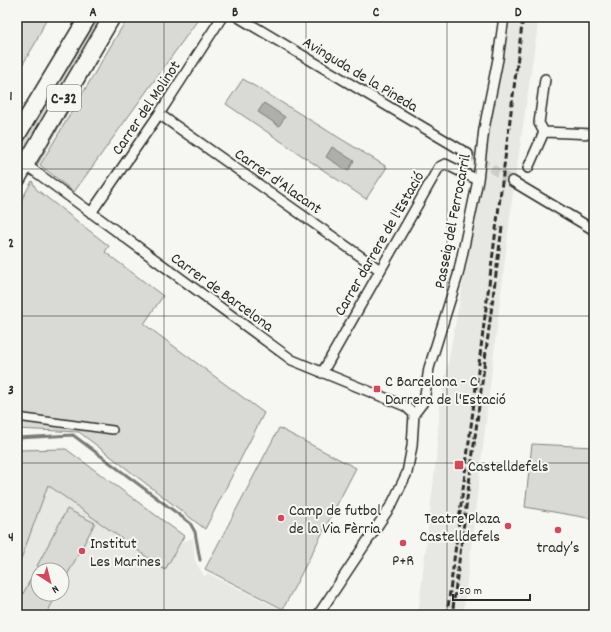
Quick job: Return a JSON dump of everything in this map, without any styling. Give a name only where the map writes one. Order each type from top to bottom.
[{"type":"highway","name":"C-32","points":[[17,135],[88,17]]},
{"type":"highway","name":"C-32","points":[[17,179],[112,17]]},
{"type":"street","name":"Carrer del Molinot","points":[[91,213],[159,114],[222,17]]},
{"type":"street","name":"Avinguda de la Pineda","points":[[238,17],[468,154]]},
{"type":"street","name":"Passeig del Ferrocarril","points":[[414,414],[424,401],[429,368],[458,275],[478,180],[484,129],[498,59],[504,17]]},
{"type":"street","points":[[544,132],[539,123],[545,79]]},
{"type":"street","name":"Carrer d'Alacant","points":[[159,114],[380,270]]},
{"type":"street","points":[[544,132],[594,134]]},
{"type":"street","points":[[528,168],[544,132]]},
{"type":"street","name":"Carrer darrere de l'Estació","points":[[322,372],[439,167],[445,164],[478,180]]},
{"type":"street","name":"Carrer de Barcelona","points":[[29,167],[292,360],[405,406],[414,414]]},
{"type":"street","points":[[512,181],[594,230]]},
{"type":"street","points":[[318,615],[392,504],[407,473],[414,426],[414,414]]},
{"type":"street","points":[[17,417],[113,430]]},
{"type":"shaded area","points":[[17,17],[47,17],[36,42],[17,74]]},
{"type":"shaded area","points":[[80,17],[122,17],[36,167],[17,153],[17,121]]},
{"type":"shaded area","points":[[128,17],[200,17],[74,192],[40,165]]},
{"type":"shaded area","points":[[508,17],[539,17],[512,200],[463,615],[418,615],[436,460],[440,406],[481,187]]},
{"type":"shaded area","points":[[243,79],[387,167],[366,199],[226,104]]},
{"type":"shaded area","points":[[264,103],[285,117],[279,126],[258,112]]},
{"type":"shaded area","points":[[332,147],[354,161],[348,171],[326,157]]},
{"type":"shaded area","points":[[32,181],[36,189],[109,246],[105,252],[163,296],[144,324],[264,413],[205,529],[79,432],[17,429],[17,208]]},
{"type":"shaded area","name":"Camp de futbol de la Via Fèrria","points":[[279,428],[356,468],[283,609],[205,569]]},
{"type":"shaded area","points":[[532,444],[594,447],[594,519],[525,507]]},
{"type":"shaded area","points":[[66,449],[184,536],[165,570],[48,485],[17,570],[17,450]]},
{"type":"shaded area","name":"Institut Les Marines","points":[[48,485],[164,569],[182,542],[193,538],[195,561],[205,577],[207,573],[292,615],[17,615],[17,570]]},
{"type":"shaded area","points":[[67,509],[95,523],[70,570],[70,562],[39,562]]},
{"type":"shaded area","points":[[30,580],[30,602],[53,602],[46,615],[17,615],[17,605]]},
{"type":"waterway","points":[[17,438],[73,435],[190,523],[195,532],[200,560]]},
{"type":"tunnel","points":[[468,154],[512,181]]},
{"type":"railway","points":[[447,615],[523,17]]},
{"type":"railway","points":[[453,608],[502,227]]},
{"type":"place","name":"C Barcelona - C Darrera de l'Estació","points":[[377,389]]},
{"type":"place","name":"Castelldefels","points":[[459,465]]},
{"type":"place","name":"Camp de futbol de la Via Fèrria","points":[[281,518]]},
{"type":"place","name":"Teatre Plaza Castelldefels","points":[[508,526]]},
{"type":"place","name":"trady’s","points":[[558,530]]},
{"type":"place","name":"P+R","points":[[403,543]]},
{"type":"place","name":"Institut Les Marines","points":[[82,551]]}]
